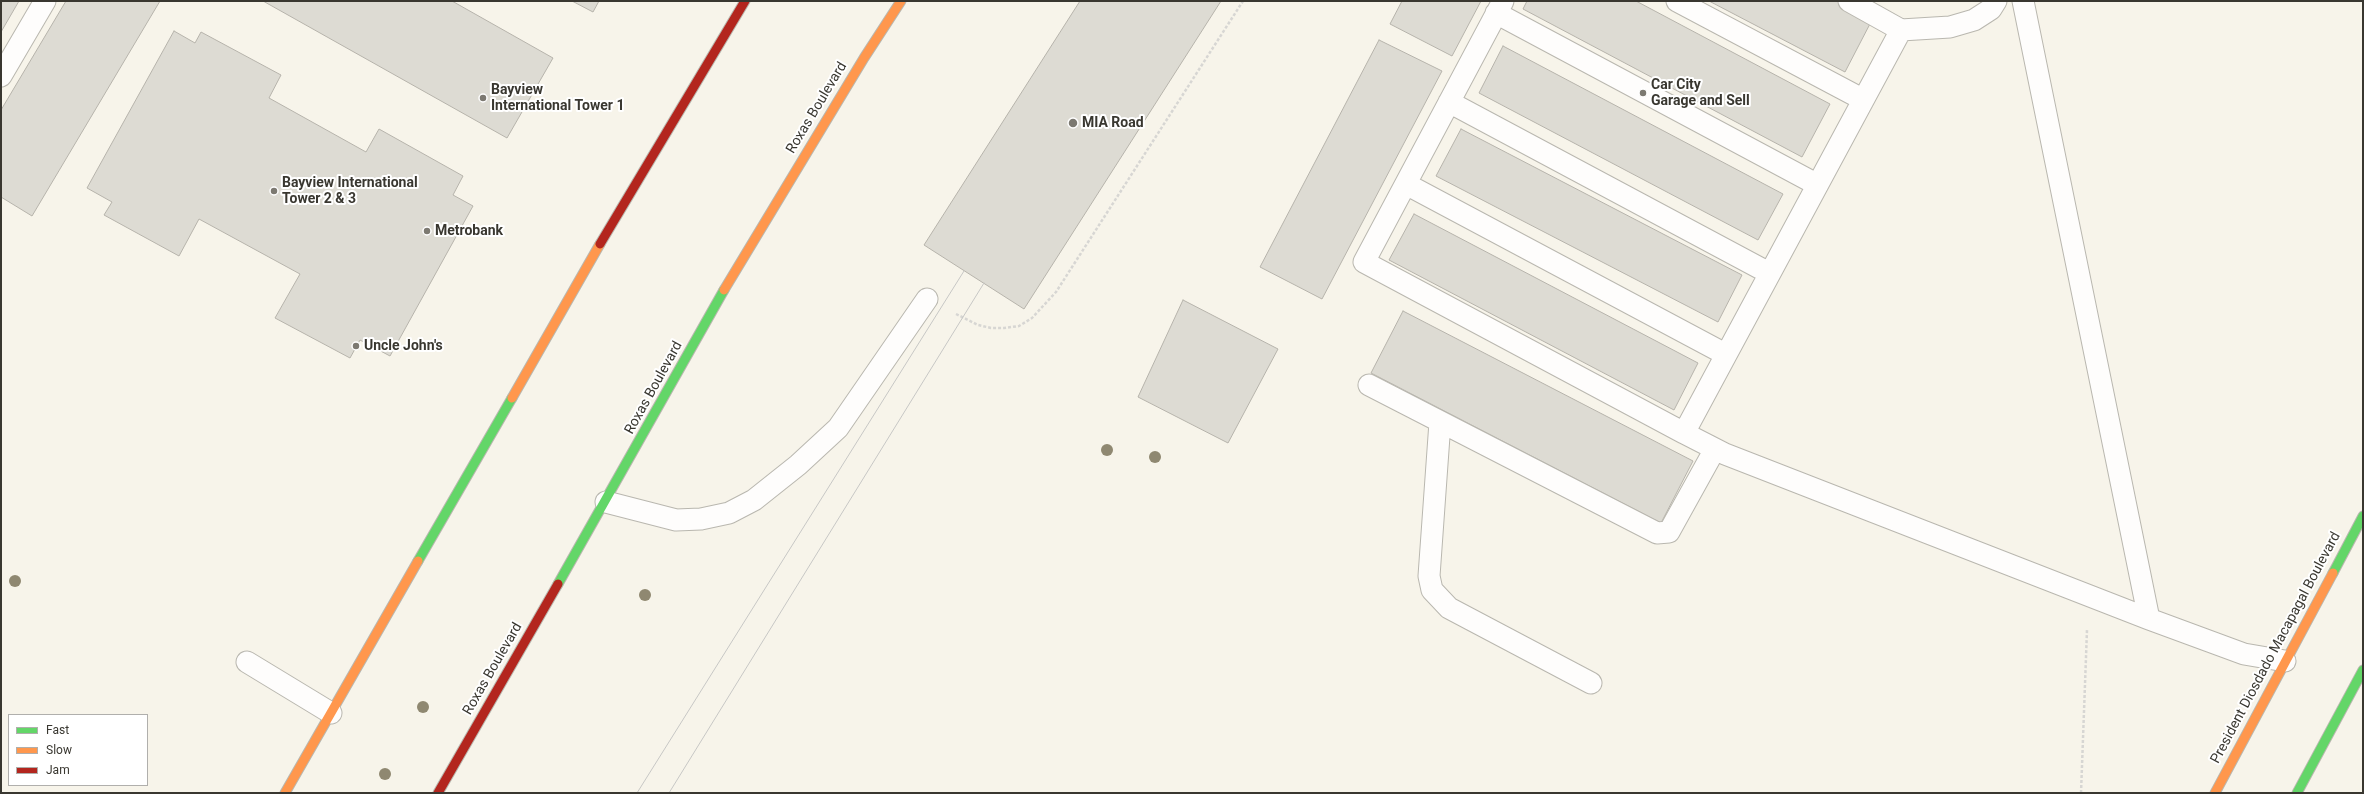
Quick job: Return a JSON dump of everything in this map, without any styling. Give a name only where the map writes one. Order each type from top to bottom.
[{"type":"main road","points":[[285,793],[630,192],[745,1]]},
{"type":"main road","name":"Roxas Boulevard","points":[[438,793],[606,502],[739,264],[864,58],[901,1]]},
{"type":"main road","name":"President Diosdado Macapagal Boulevard","points":[[2215,793],[2363,516]]},
{"type":"main road","points":[[2297,793],[2363,670]]},
{"type":"lane","points":[[1,76],[46,1]]},
{"type":"lane","points":[[1677,1],[1862,99]]},
{"type":"lane","points":[[1849,1],[1901,30],[1950,27],[1974,20],[1991,9],[1996,1]]},
{"type":"lane","points":[[2023,1],[2149,619]]},
{"type":"lane","points":[[1816,184],[1500,7],[1364,262],[1714,449],[2149,619],[2244,654],[2285,661]]},
{"type":"lane","points":[[1684,433],[1816,184],[1901,30]]},
{"type":"lane","points":[[1449,102],[1769,272]]},
{"type":"lane","points":[[1406,184],[1725,354]]},
{"type":"lane","points":[[606,502],[676,520],[701,519],[729,513],[754,500],[798,465],[838,428],[927,299]]},
{"type":"lane","points":[[1369,385],[1657,533],[1669,532],[1714,449]]},
{"type":"lane","points":[[1440,422],[1429,576],[1432,590],[1449,608],[1591,683]]},
{"type":"lane","points":[[247,662],[331,714]]},
{"type":"path","points":[[927,299],[978,325],[991,328],[1019,326],[1032,318],[1056,292],[1243,1]]},
{"type":"path","points":[[2081,793],[2089,595]]},
{"type":"building","points":[[1,1],[19,1],[1,32]]},
{"type":"building","points":[[66,1],[160,1],[32,216],[1,197],[1,110]]},
{"type":"building","name":"Bayview International Tower 1","points":[[263,1],[452,1],[553,58],[507,138]]},
{"type":"building","points":[[572,1],[599,1],[593,12]]},
{"type":"building","name":"MIA Road","points":[[1080,1],[1221,1],[1024,309],[924,245]]},
{"type":"building","points":[[1402,1],[1481,1],[1452,56],[1390,24]]},
{"type":"building","points":[[1527,1],[1636,1],[1830,104],[1802,157],[1523,9]]},
{"type":"building","points":[[1709,1],[1837,1],[1872,20],[1845,72]]},
{"type":"building","name":"Bayview International Tower 2 & 3","points":[[174,31],[195,43],[201,32],[281,75],[269,98],[366,152],[379,129],[463,176],[453,195],[473,206],[390,356],[360,340],[350,358],[275,318],[300,274],[199,219],[179,256],[104,215],[112,202],[87,188]]},
{"type":"building","points":[[1379,40],[1442,71],[1322,299],[1260,267]]},
{"type":"building","points":[[1503,46],[1783,194],[1758,240],[1479,93]]},
{"type":"building","points":[[1461,129],[1742,275],[1718,322],[1436,176]]},
{"type":"building","points":[[1414,214],[1698,363],[1674,410],[1389,260]]},
{"type":"building","points":[[1183,300],[1278,349],[1228,443],[1138,397]]},
{"type":"building","points":[[1403,311],[1693,461],[1661,523],[1371,373]]},
{"type":"tram line","points":[[637,793],[964,271]]},
{"type":"tram line","points":[[669,793],[984,283]]},
{"type":"traffic: fast","points":[[558,584],[724,290]]},
{"type":"traffic: fast","points":[[418,561],[512,398]]},
{"type":"traffic: fast","points":[[2333,573],[2363,516]]},
{"type":"traffic: fast","points":[[2297,793],[2363,670]]},
{"type":"traffic: slow","points":[[724,290],[864,58],[901,1]]},
{"type":"traffic: slow","points":[[512,398],[600,244]]},
{"type":"traffic: slow","points":[[285,793],[418,561]]},
{"type":"traffic: slow","points":[[2215,793],[2333,573]]},
{"type":"traffic: jam","points":[[600,244],[745,1]]},
{"type":"traffic: jam","points":[[438,793],[558,584]]},
{"type":"place","name":"Car City Garage and Sell","points":[[1643,93]]},
{"type":"place","name":"Bayview International Tower 1","points":[[483,98]]},
{"type":"place","name":"MIA Road","points":[[1073,123]]},
{"type":"place","name":"Bayview International Tower 2 & 3","points":[[274,191]]},
{"type":"place","name":"Metrobank","points":[[427,231]]},
{"type":"place","name":"Uncle John's","points":[[356,346]]}]
